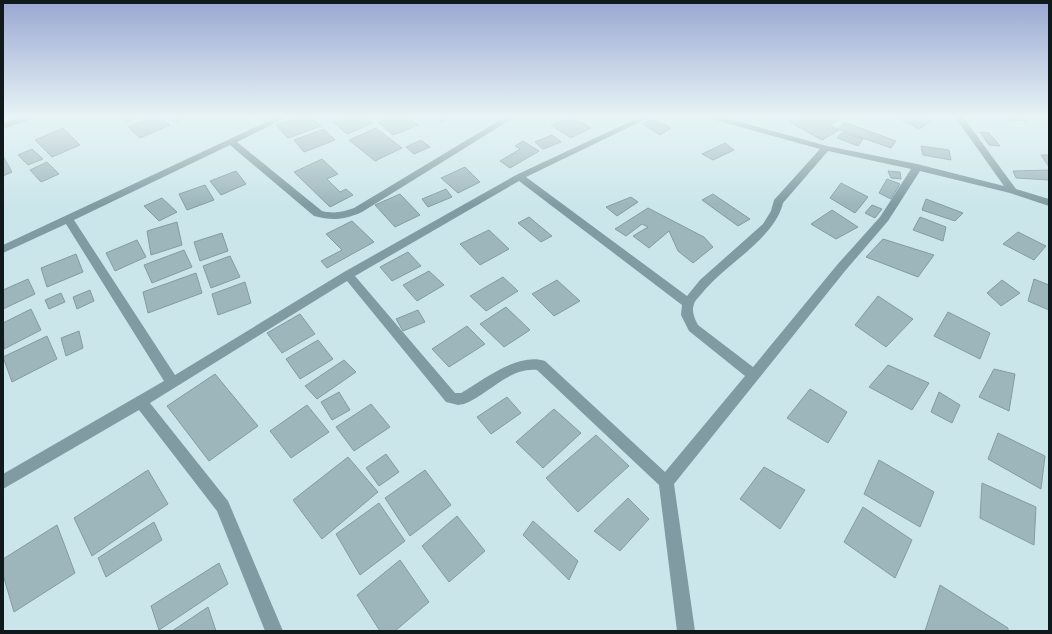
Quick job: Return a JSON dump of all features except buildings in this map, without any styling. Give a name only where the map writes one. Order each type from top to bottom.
[{"type":"street","points":[[3,248],[222,147]]},
{"type":"street","points":[[237,147],[318,214],[330,218],[342,217],[358,210],[462,147]]},
{"type":"street","points":[[3,482],[142,402],[348,275],[519,177],[583,147]]},
{"type":"street","points":[[821,147],[917,167],[1013,191],[1049,204]]},
{"type":"street","points":[[981,147],[1013,191]]},
{"type":"street","points":[[754,375],[693,328],[687,315],[688,303],[704,283],[767,226],[776,211],[778,202],[826,148]]},
{"type":"street","points":[[666,482],[841,268],[884,219],[917,167]]},
{"type":"street","points":[[519,177],[688,303]]},
{"type":"street","points":[[68,219],[173,383]]},
{"type":"street","points":[[348,275],[451,398],[464,398],[519,366],[532,363],[540,365],[666,482],[686,631]]},
{"type":"street","points":[[142,402],[223,506],[274,631]]}]
